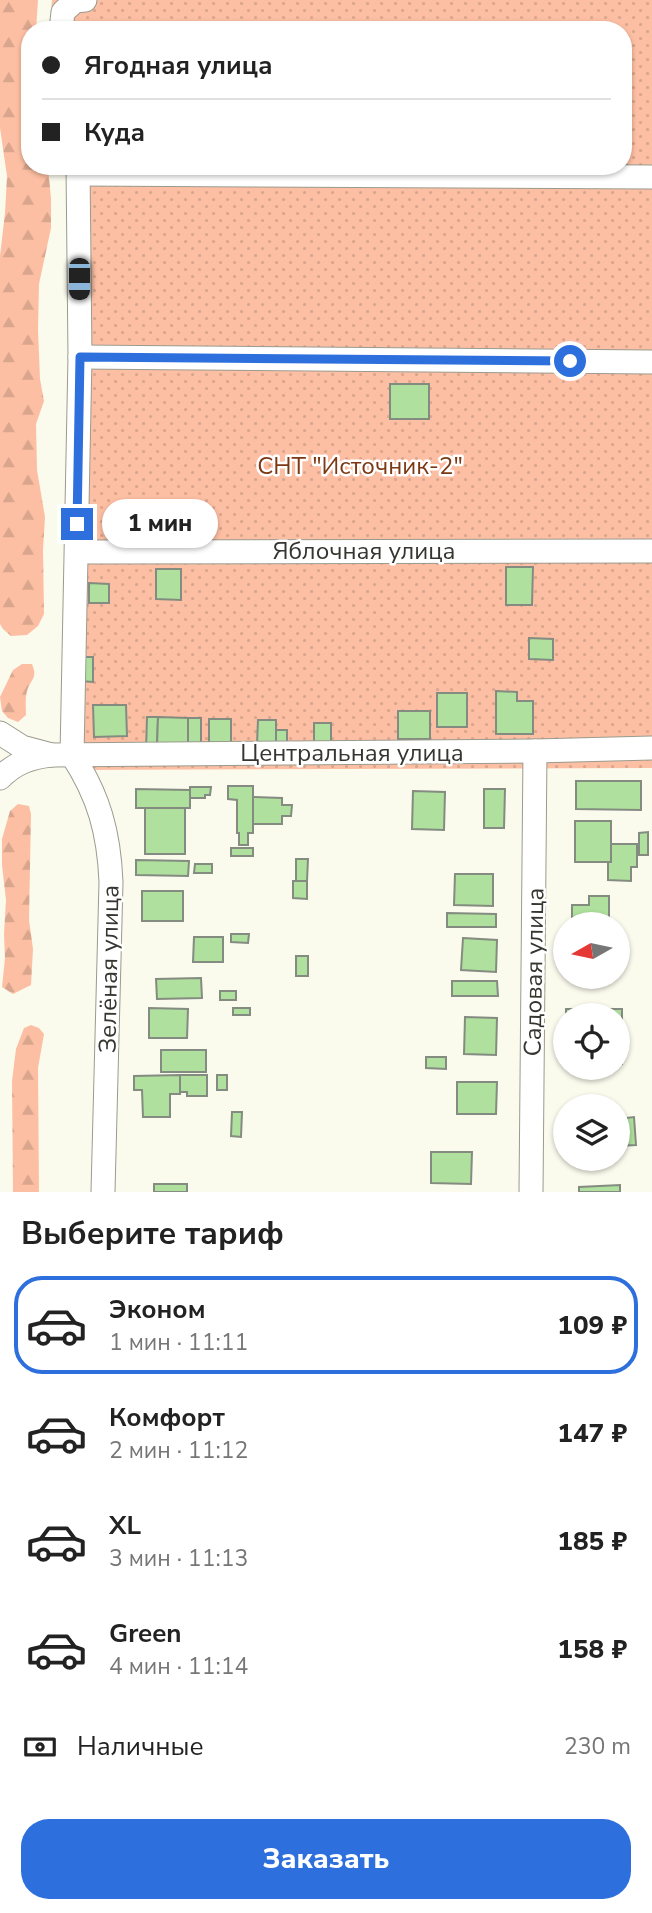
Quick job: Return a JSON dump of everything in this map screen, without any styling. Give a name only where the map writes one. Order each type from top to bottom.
[{"type":"street","points":[[62,21],[64,12],[75,1],[85,0]]},
{"type":"street","points":[[62,755],[77,552],[80,357],[78,175]]},
{"type":"street","points":[[488,175],[652,177]]},
{"type":"street","points":[[80,357],[652,362]]},
{"type":"street","name":"Яблочная улица","points":[[77,552],[652,551]]},
{"type":"street","points":[[0,733],[22,747],[62,755]]},
{"type":"street","name":"Центральная улица","points":[[62,755],[652,748]]},
{"type":"street","name":"Садовая улица","points":[[531,1192],[535,751]]},
{"type":"street","points":[[0,778],[27,760],[62,755]]},
{"type":"street","name":"Зелёная улица","points":[[62,755],[94,792],[110,860],[103,1192]]},
{"type":"green space","points":[[0,0],[38,0],[37,21],[21,21],[21,175],[49,175],[51,199],[51,228],[39,284],[40,379],[44,401],[36,424],[37,470],[45,517],[44,614],[38,626],[27,635],[11,636],[0,624],[0,256],[7,176],[0,128]]},
{"type":"green space","name":"СНТ \"Источник-2\"","points":[[52,0],[652,0],[652,768],[68,770],[69,179],[239,175],[632,175],[632,21],[52,21]]},
{"type":"green space","points":[[22,664],[32,664],[34,676],[26,694],[26,715],[18,722],[8,718],[2,711],[0,697],[13,670]]},
{"type":"green space","points":[[18,804],[29,806],[31,814],[29,920],[33,949],[31,985],[13,994],[2,987],[6,900],[2,839],[10,811]]},
{"type":"green space","points":[[31,1025],[44,1034],[38,1068],[39,1192],[13,1192],[12,1081],[16,1049],[24,1028]]},
{"type":"building","points":[[390,384],[429,384],[429,419],[390,419]]},
{"type":"building","points":[[506,567],[533,567],[532,605],[506,605]]},
{"type":"building","points":[[156,569],[181,569],[181,600],[156,599]]},
{"type":"building","points":[[89,583],[109,584],[109,603],[89,603]]},
{"type":"building","points":[[529,638],[553,639],[553,660],[529,659]]},
{"type":"building","points":[[81,657],[93,657],[93,682],[80,681]]},
{"type":"building","points":[[496,691],[517,692],[517,701],[533,701],[533,734],[496,734]]},
{"type":"building","points":[[437,693],[467,693],[467,727],[437,727]]},
{"type":"building","points":[[93,705],[126,705],[127,736],[94,737]]},
{"type":"building","points":[[398,711],[430,711],[430,739],[398,739]]},
{"type":"building","points":[[147,717],[158,717],[157,750],[146,750]]},
{"type":"building","points":[[158,717],[188,718],[188,747],[157,746]]},
{"type":"building","points":[[188,718],[201,718],[201,750],[188,750]]},
{"type":"building","points":[[209,719],[231,719],[231,744],[209,743]]},
{"type":"building","points":[[258,720],[276,720],[276,744],[257,744]]},
{"type":"building","points":[[314,723],[331,723],[331,743],[314,743]]},
{"type":"building","points":[[276,730],[287,730],[287,744],[276,744]]},
{"type":"building","points":[[576,781],[641,781],[641,810],[576,809]]},
{"type":"building","points":[[228,786],[253,786],[253,833],[248,833],[248,845],[239,845],[237,800],[228,799]]},
{"type":"building","points":[[190,787],[211,787],[210,795],[205,795],[205,798],[190,798]]},
{"type":"building","points":[[136,789],[190,790],[190,808],[136,808]]},
{"type":"building","points":[[484,789],[505,789],[504,828],[484,828]]},
{"type":"building","points":[[413,791],[445,792],[444,830],[412,829]]},
{"type":"building","points":[[253,797],[282,798],[282,805],[292,805],[291,816],[282,816],[282,824],[253,824]]},
{"type":"building","points":[[145,808],[185,808],[185,854],[145,854]]},
{"type":"building","points":[[575,821],[611,821],[611,862],[575,862]]},
{"type":"building","points":[[648,832],[648,855],[639,855],[639,833]]},
{"type":"building","points":[[611,844],[637,844],[637,867],[631,867],[631,881],[608,880]]},
{"type":"building","points":[[231,848],[253,848],[253,856],[231,856]]},
{"type":"building","points":[[296,859],[308,859],[307,881],[296,881]]},
{"type":"building","points":[[136,860],[189,861],[188,876],[136,875]]},
{"type":"building","points":[[195,864],[212,864],[212,873],[194,873]]},
{"type":"building","points":[[455,874],[493,874],[493,906],[454,905]]},
{"type":"building","points":[[293,881],[307,881],[307,899],[293,898]]},
{"type":"building","points":[[142,891],[183,891],[183,921],[142,921]]},
{"type":"building","points":[[589,896],[609,896],[609,912],[572,912],[572,905],[589,905]]},
{"type":"building","points":[[447,913],[496,914],[496,927],[447,927]]},
{"type":"building","points":[[231,934],[249,934],[248,943],[231,942]]},
{"type":"building","points":[[194,937],[223,937],[223,962],[193,962]]},
{"type":"building","points":[[463,938],[497,940],[496,972],[461,970]]},
{"type":"building","points":[[296,956],[308,956],[308,976],[296,976]]},
{"type":"building","points":[[201,978],[202,998],[157,999],[156,979]]},
{"type":"building","points":[[452,981],[497,981],[498,996],[452,996]]},
{"type":"building","points":[[220,991],[236,991],[236,1000],[220,1000]]},
{"type":"building","points":[[149,1008],[188,1009],[187,1038],[149,1038]]},
{"type":"building","points":[[233,1008],[250,1008],[250,1015],[233,1015]]},
{"type":"building","points":[[465,1017],[497,1018],[496,1055],[464,1054]]},
{"type":"building","points":[[161,1050],[206,1050],[206,1072],[161,1072]]},
{"type":"building","points":[[426,1057],[446,1057],[446,1069],[426,1068]]},
{"type":"building","points":[[180,1075],[180,1094],[170,1094],[170,1117],[143,1117],[142,1090],[134,1090],[134,1076]]},
{"type":"building","points":[[180,1075],[207,1075],[207,1096],[187,1096],[187,1092],[180,1092]]},
{"type":"building","points":[[217,1075],[227,1075],[227,1090],[217,1090]]},
{"type":"building","points":[[457,1082],[497,1082],[496,1114],[457,1114]]},
{"type":"building","points":[[232,1112],[242,1112],[241,1137],[231,1136]]},
{"type":"building","points":[[634,1117],[636,1145],[630,1145],[630,1118]]},
{"type":"building","points":[[431,1152],[472,1152],[471,1184],[431,1183]]},
{"type":"building","points":[[154,1184],[187,1184],[187,1192],[154,1192]]},
{"type":"building","points":[[620,1185],[620,1192],[579,1192],[579,1187]]},
{"type":"route","points":[[77,524],[80,357],[570,361]]}]
